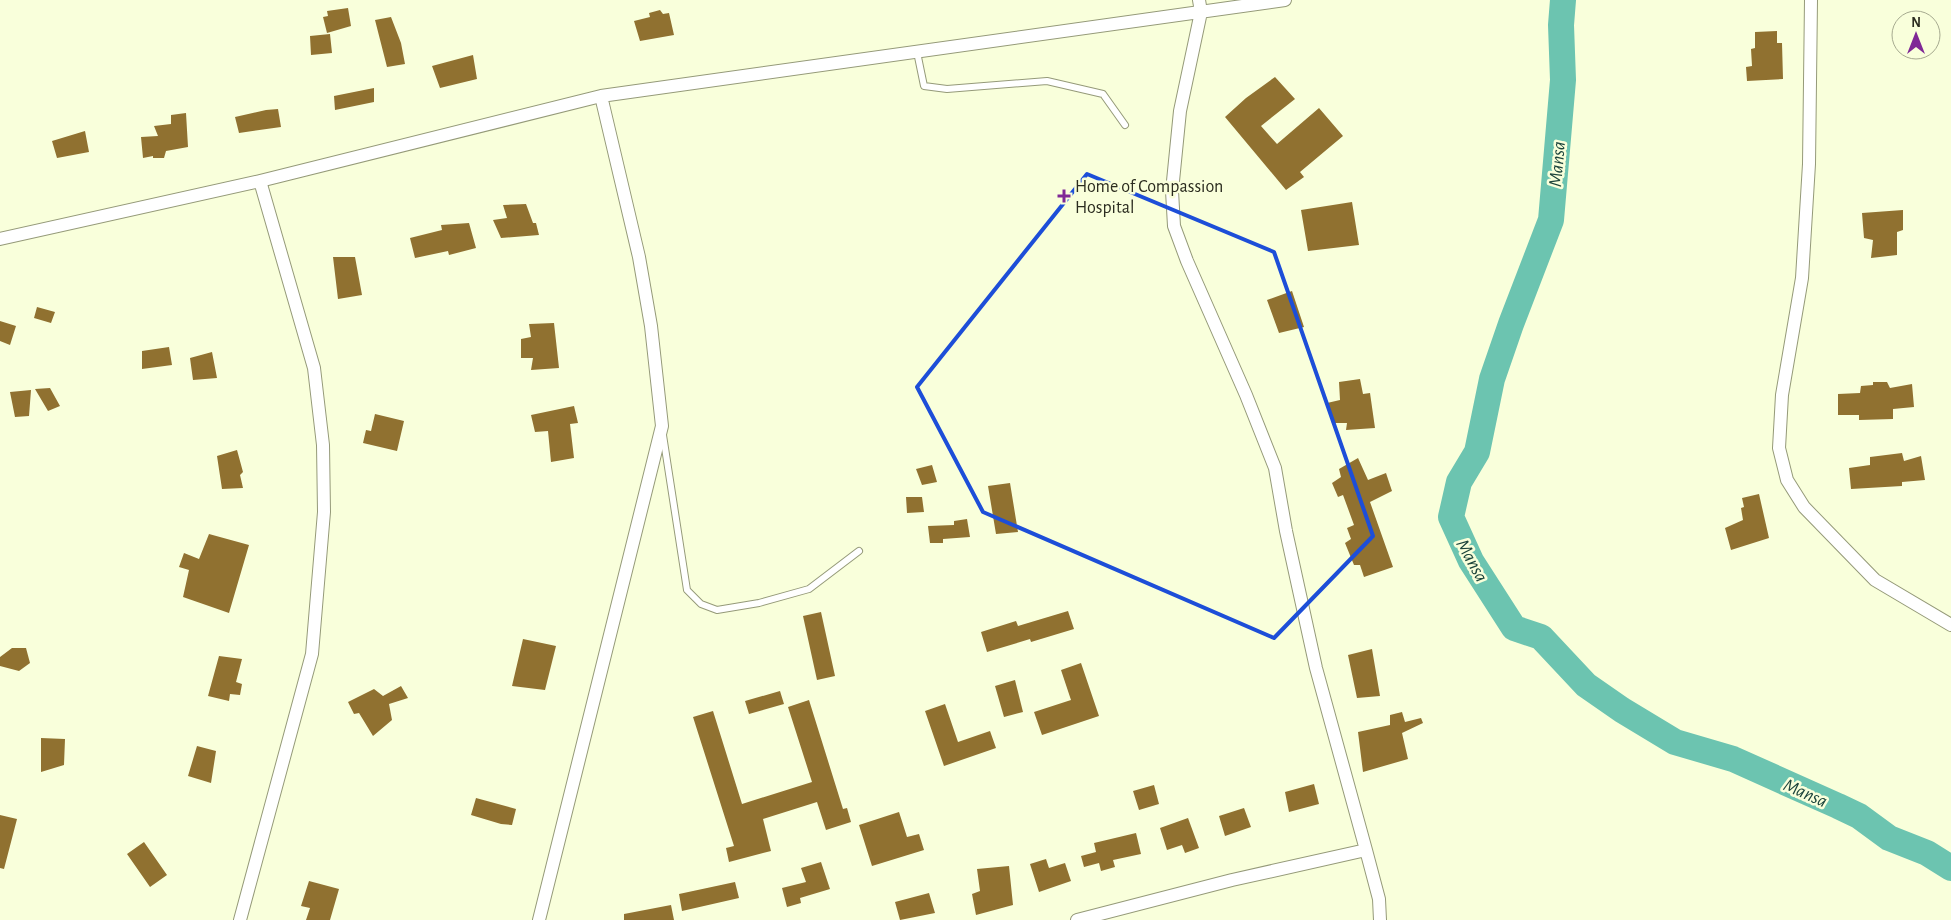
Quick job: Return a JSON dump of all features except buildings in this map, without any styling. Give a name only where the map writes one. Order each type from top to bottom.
[{"type":"street","points":[[0,239],[260,181],[601,96],[917,52],[1200,6],[1285,0]]},
{"type":"street","points":[[1811,0],[1809,164],[1802,278],[1782,395],[1779,448],[1787,480],[1804,507],[1875,580],[1951,625]]},
{"type":"street","points":[[1200,6],[1180,111],[1172,191],[1174,226],[1275,468],[1286,531],[1316,668],[1379,899],[1380,920]]},
{"type":"street","points":[[539,920],[662,426],[651,326],[639,257],[601,96]]},
{"type":"street","points":[[240,920],[312,654],[324,512],[323,445],[314,368],[260,181]]},
{"type":"street","points":[[1077,920],[1232,880],[1366,850]]},
{"type":"lane","points":[[917,52],[924,86],[947,89],[1047,82],[1103,94],[1125,125]]},
{"type":"lane","points":[[662,426],[687,590],[701,604],[717,610],[758,604],[808,589],[859,551]]},
{"type":"highlighted area","points":[[1087,174],[1274,252],[1373,536],[1274,638],[983,512],[917,387]]},
{"type":"waterway","name":"Mansa","points":[[1563,0],[1561,25],[1563,80],[1551,220],[1492,379],[1477,452],[1459,482],[1451,517],[1471,561],[1514,628],[1541,637],[1586,685],[1622,710],[1675,742],[1733,759],[1838,806],[1859,816],[1889,838],[1927,853],[1951,868]]},
{"type":"place","name":"Home of Compassion Hospital","points":[[1064,196]]}]
